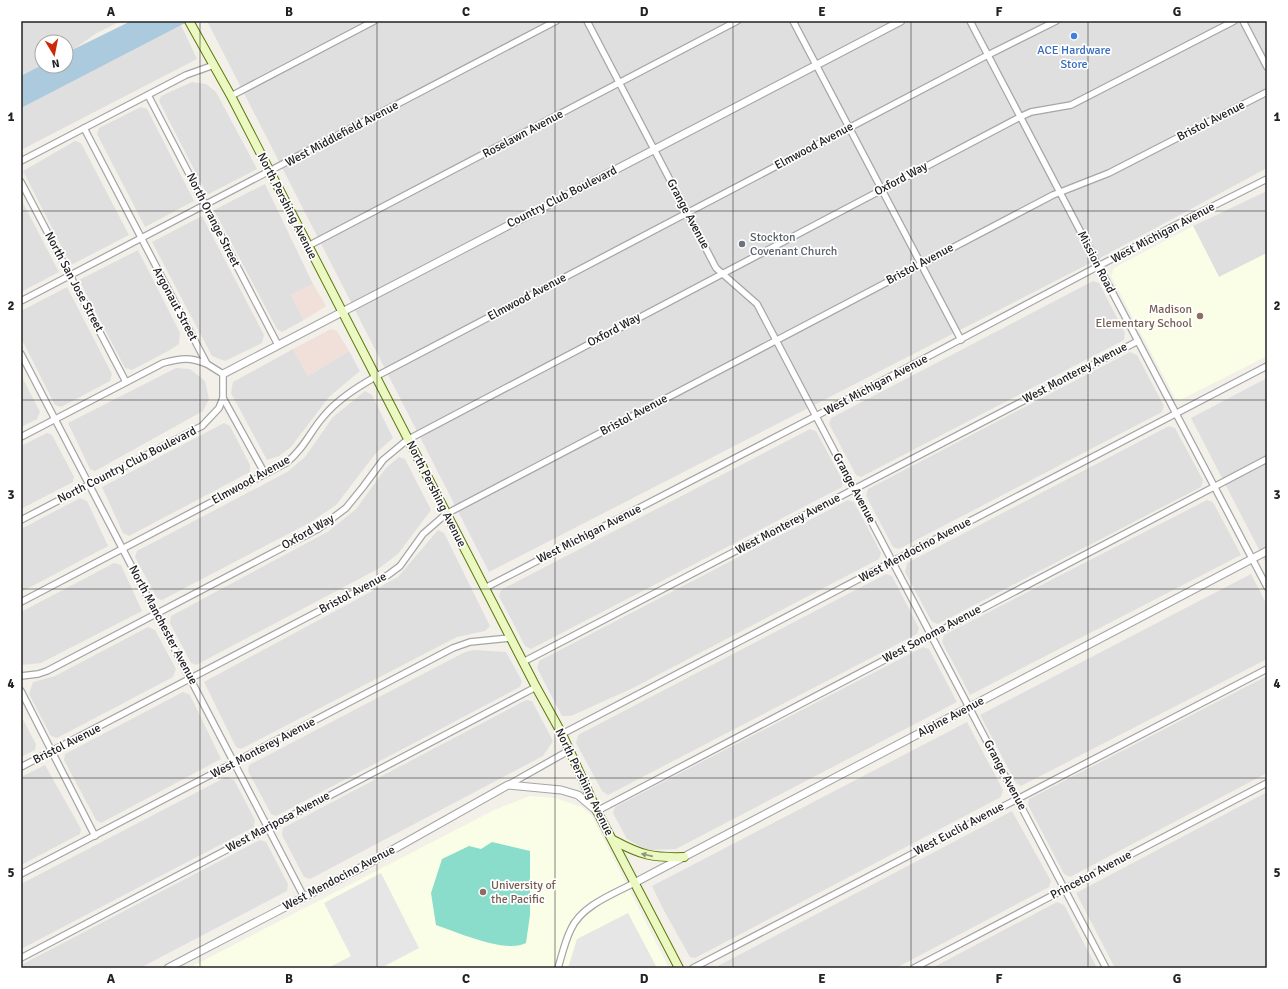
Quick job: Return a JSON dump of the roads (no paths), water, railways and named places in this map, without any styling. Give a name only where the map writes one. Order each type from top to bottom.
[{"type":"main road","name":"North Pershing Avenue","points":[[190,22],[231,96],[510,638],[562,734],[597,811],[636,882],[679,968]]},
{"type":"main road","points":[[613,840],[646,856],[661,858],[684,857]]},
{"type":"street","points":[[231,96],[374,21]]},
{"type":"street","name":"West Middlefield Avenue","points":[[21,301],[556,21]]},
{"type":"street","name":"Grange Avenue","points":[[587,21],[716,268],[724,273],[757,304],[1106,968]]},
{"type":"street","name":"Roselawn Avenue","points":[[308,246],[737,21]]},
{"type":"street","points":[[793,21],[961,340]]},
{"type":"street","name":"Country Club Boulevard","points":[[223,374],[901,21]]},
{"type":"street","name":"Mission Road","points":[[970,21],[1267,587]]},
{"type":"street","name":"Elmwood Avenue","points":[[21,602],[265,474],[292,458],[300,450],[316,426],[331,408],[352,391],[375,376],[849,127],[1056,21]]},
{"type":"street","name":"Oxford Way","points":[[21,676],[38,674],[47,671],[333,519],[356,497],[382,460],[408,440],[1020,117],[1031,112],[1071,105],[1234,21]]},
{"type":"street","points":[[1243,21],[1267,67]]},
{"type":"street","points":[[21,161],[186,75],[214,65]]},
{"type":"street","name":"Bristol Avenue","points":[[21,768],[393,572],[407,557],[423,534],[446,514],[1060,192],[1109,173],[1267,92]]},
{"type":"street","name":"North Orange Street","points":[[148,95],[278,345]]},
{"type":"street","name":"Argonaut Street","points":[[84,128],[207,364]]},
{"type":"street","name":"West Michigan Avenue","points":[[485,588],[1267,179]]},
{"type":"street","name":"North San Jose Street","points":[[21,182],[126,382]]},
{"type":"street","name":"West Monterey Avenue","points":[[523,662],[1138,341]]},
{"type":"street","name":"North Manchester Avenue","points":[[21,354],[304,897]]},
{"type":"street","points":[[21,437],[164,363],[179,358],[194,359],[207,364],[223,374],[223,398],[265,474]]},
{"type":"street","name":"West Mendocino Avenue","points":[[562,734],[1267,366]]},
{"type":"street","name":"North Country Club Boulevard","points":[[21,520],[202,426],[219,408],[223,398]]},
{"type":"street","name":"West Sonoma Avenue","points":[[597,811],[1267,459]]},
{"type":"street","name":"Alpine Avenue","points":[[636,882],[1267,551]]},
{"type":"street","name":"West Monterey Avenue","points":[[21,874],[460,645],[470,642],[510,638]]},
{"type":"street","name":"West Euclid Avenue","points":[[693,968],[1267,669]]},
{"type":"street","name":"West Mariposa Avenue","points":[[21,958],[536,687]]},
{"type":"street","points":[[21,691],[53,751],[95,836]]},
{"type":"street","name":"West Mendocino Avenue","points":[[168,968],[304,897],[570,750]]},
{"type":"street","name":"Princeton Avenue","points":[[914,968],[1267,783]]},
{"type":"street","points":[[508,785],[561,790],[578,795],[597,811]]},
{"type":"street","points":[[558,968],[571,929],[579,916],[589,907],[636,882]]},
{"type":"place","name":"ACE Hardware Store","points":[[1074,36]]},
{"type":"place","name":"Stockton Covenant Church","points":[[742,244]]},
{"type":"place","name":"Madison Elementary School","points":[[1200,316]]},
{"type":"place","name":"University of the Pacific","points":[[483,892]]}]
